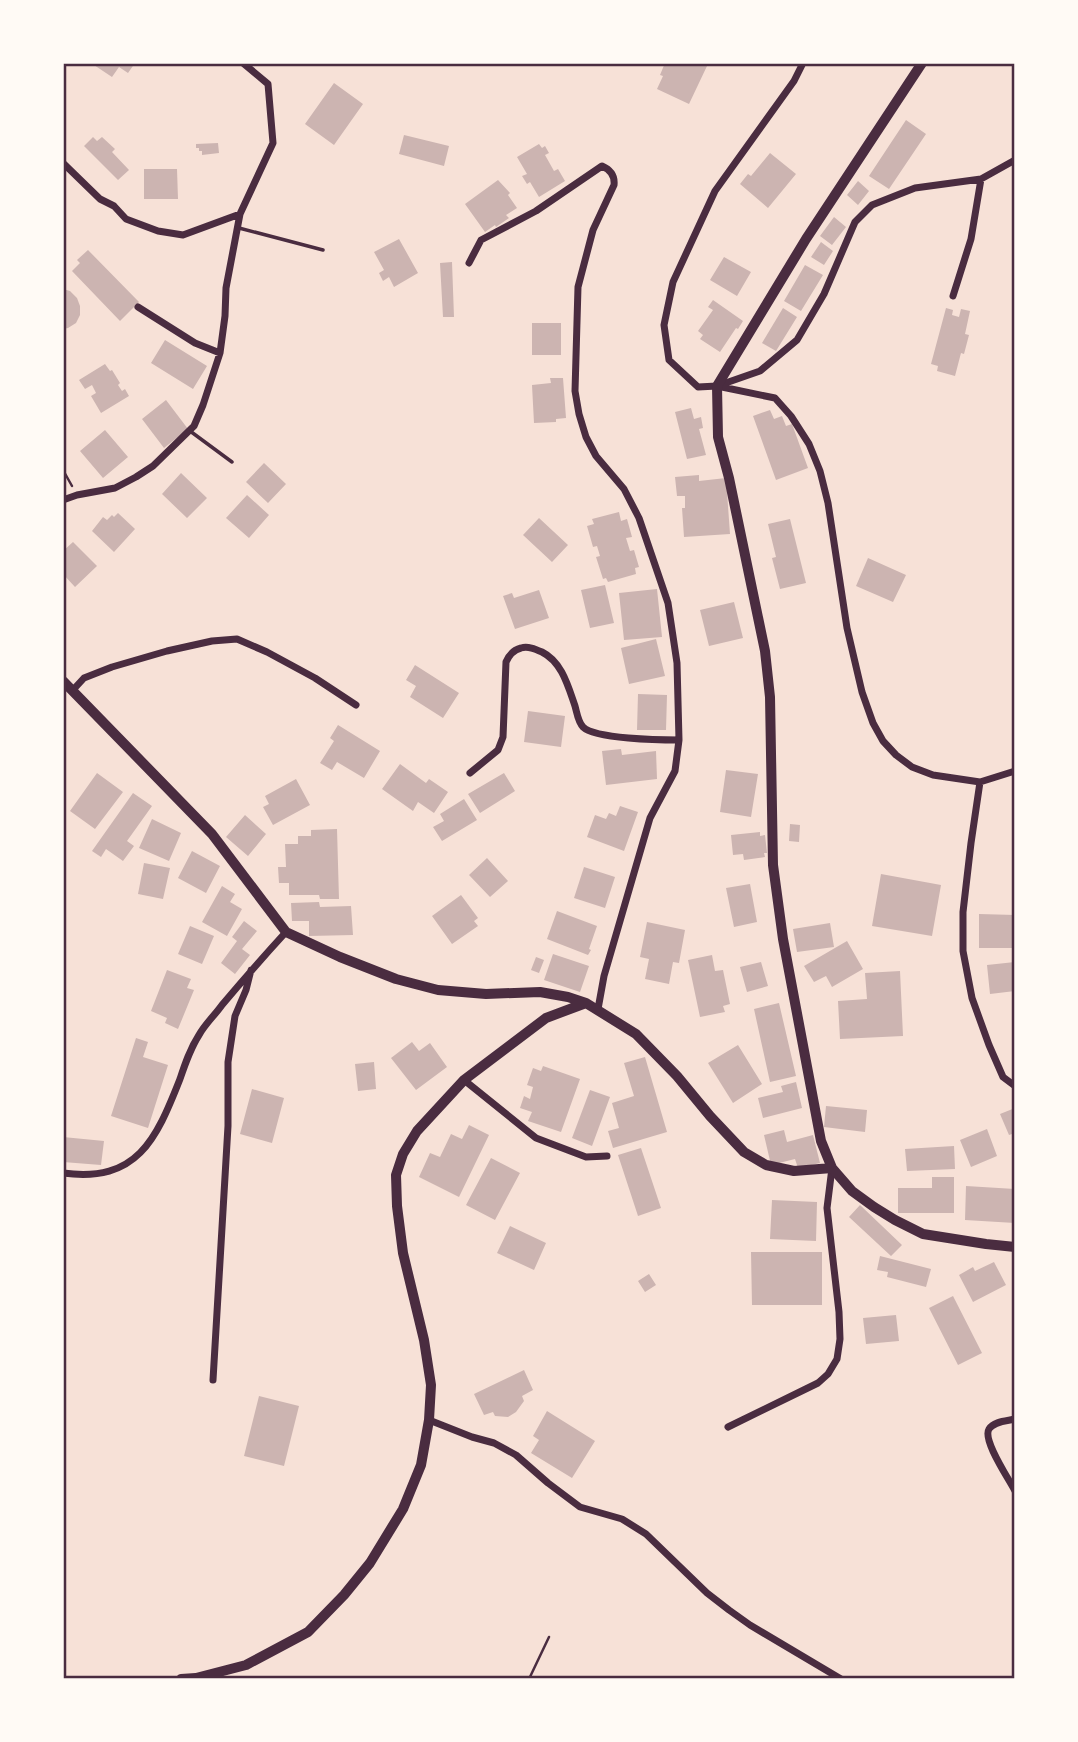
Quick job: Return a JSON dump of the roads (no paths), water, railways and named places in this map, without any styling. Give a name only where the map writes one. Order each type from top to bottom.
[{"type":"main road","points":[[922,63],[806,239],[716,386],[718,438],[729,478],[765,651],[771,697],[773,865],[783,939],[821,1141],[832,1168],[852,1191],[874,1208],[923,1234],[1015,1247]]},
{"type":"main road","points":[[63,681],[212,834],[286,932],[396,979],[438,990],[486,994],[540,992],[586,1003],[636,1034],[744,1152],[766,1165],[794,1171],[832,1168]]},
{"type":"main road","points":[[181,1679],[196,1678],[246,1665],[308,1632],[370,1563],[403,1509],[421,1465],[429,1420],[431,1385],[424,1340],[403,1253],[397,1206],[396,1175],[403,1154],[417,1131],[464,1080],[546,1018],[586,1003]]},
{"type":"street","points":[[63,499],[116,488],[153,466],[190,431],[204,405],[220,353],[226,288],[240,214],[273,143],[268,84],[243,63]]},
{"type":"street","points":[[803,63],[794,80],[715,191],[673,282],[664,325],[669,360],[698,387],[716,386],[775,398],[791,416],[809,444],[820,471],[828,503],[847,628],[862,692],[873,723],[883,741],[912,767],[933,775],[981,782],[1015,771]]},
{"type":"street","points":[[716,386],[760,371],[797,340],[824,294],[855,222],[872,205],[915,188],[981,180],[1015,160]]},
{"type":"street","points":[[63,163],[100,199],[114,206],[126,219],[158,231],[183,235],[240,214]]},
{"type":"street","points":[[469,263],[481,240],[536,211],[602,166],[612,173],[614,185],[593,230],[578,288],[575,391],[586,437],[596,456],[624,489],[639,518],[668,603],[677,663],[679,740],[675,771],[650,818],[604,976],[598,1009]]},
{"type":"street","points":[[953,296],[971,239],[981,180]]},
{"type":"street","points":[[138,307],[195,343],[220,353]]},
{"type":"street","points":[[72,691],[84,678],[112,667],[200,644],[237,639],[315,678],[356,705]]},
{"type":"street","points":[[470,773],[498,750],[503,737],[506,662],[509,654],[519,648],[530,647],[552,659],[561,670],[583,727],[597,734],[679,740]]},
{"type":"street","points":[[981,782],[971,843],[962,951],[972,998],[989,1045],[1003,1077],[1015,1086]]},
{"type":"street","points":[[63,1173],[87,1175],[113,1171],[137,1156],[160,1123],[199,1034],[286,932]]},
{"type":"street","points":[[213,1380],[228,1126],[228,1062],[235,1016],[251,970]]},
{"type":"street","points":[[464,1080],[536,1138],[586,1157],[607,1156]]},
{"type":"street","points":[[728,1427],[818,1383],[828,1374],[837,1359],[840,1339],[839,1312],[827,1208],[832,1168]]},
{"type":"street","points":[[1015,1419],[992,1426],[987,1437],[989,1446],[1015,1491]]},
{"type":"street","points":[[429,1420],[494,1443],[516,1455],[580,1507],[622,1519],[646,1534],[707,1593],[729,1610],[841,1679]]},
{"type":"lane","points":[[237,227],[323,250]]},
{"type":"lane","points":[[190,431],[232,462]]}]
